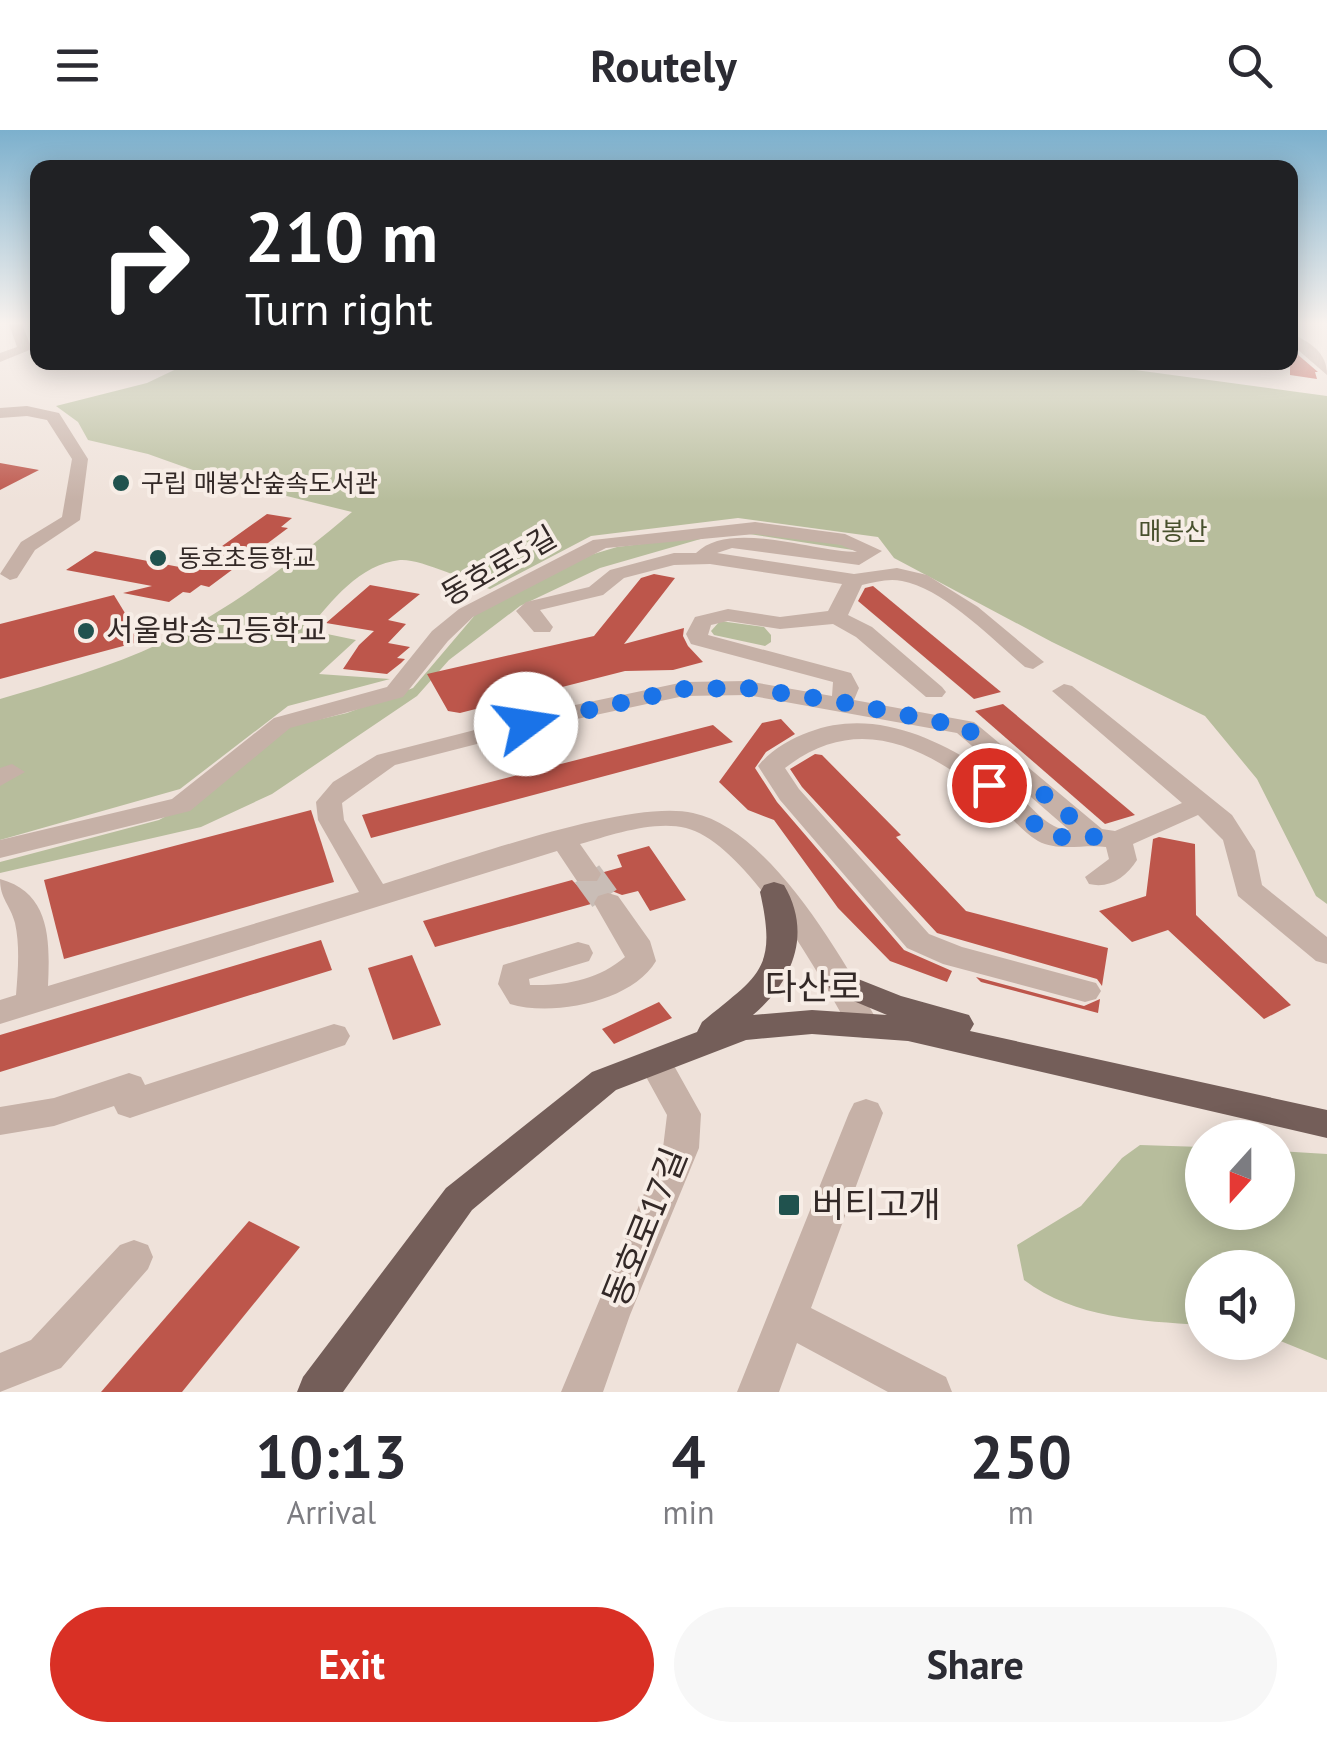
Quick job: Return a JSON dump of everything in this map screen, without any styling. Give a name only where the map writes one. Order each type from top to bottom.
[{"type":"main road","points":[[700,1042],[757,997],[776,974],[782,932],[774,892]]},
{"type":"main road","points":[[843,984],[892,1005],[980,1031],[1075,1066]]},
{"type":"main road","name":"다산로","points":[[318,1392],[460,1200],[604,1081],[656,1064],[700,1042],[772,1023],[908,1029],[1327,1124]]},
{"type":"street","points":[[0,413],[26,411],[52,416],[80,459],[70,520],[28,546],[10,574]]},
{"type":"street","name":"동호로5길","points":[[0,849],[181,805],[282,723],[395,692],[440,636],[466,613],[600,544],[735,527],[846,540],[872,552],[859,560],[732,542],[706,550],[704,555],[710,558]]},
{"type":"street","points":[[542,627],[526,611],[533,606],[596,591],[617,574],[674,559],[710,558],[850,581],[881,574],[905,575],[930,584],[1033,662]]},
{"type":"street","points":[[836,616],[850,581]]},
{"type":"street","points":[[841,702],[846,688],[844,678],[699,639],[702,622],[728,615],[780,624],[836,616],[864,632],[934,692]]},
{"type":"street","points":[[376,897],[331,820],[329,802],[342,788],[386,760],[561,714],[684,689],[747,688],[965,727],[1106,838],[1123,860],[1116,870],[1099,876]]},
{"type":"street","points":[[1064,691],[1200,805],[1217,814],[1245,852],[1248,889],[1327,953]]},
{"type":"street","points":[[1085,991],[954,956],[918,942],[789,794],[771,766],[782,754],[835,728],[873,731],[929,745],[960,763],[1050,837],[1106,838],[1200,805]]},
{"type":"street","points":[[0,1012],[564,840],[648,822],[693,820],[718,833],[760,872],[843,984],[864,1026]]},
{"type":"street","points":[[564,840],[587,874]]},
{"type":"street","points":[[0,889],[20,899],[36,949],[32,1003]]},
{"type":"street","points":[[578,952],[514,974],[514,984],[522,996],[572,995],[631,970],[640,961],[639,949],[608,904]]},
{"type":"street","points":[[0,1121],[54,1112],[129,1087],[130,1104],[334,1036]]},
{"type":"street","name":"동호로17길","points":[[582,1392],[681,1148],[684,1114],[656,1064]]},
{"type":"street","points":[[758,1392],[866,1114]]},
{"type":"street","points":[[0,1374],[46,1354],[134,1257]]},
{"type":"street","points":[[786,1316],[931,1392]]},
{"type":"green space","name":"매봉산","points":[[147,383],[1230,383],[1327,396],[1327,904],[1316,896],[1257,779],[1205,716],[1052,642],[894,558],[878,537],[738,518],[591,536],[490,589],[409,560],[372,569],[348,586],[308,630],[356,640],[319,674],[390,679],[288,706],[180,789],[0,840],[0,699],[102,667],[185,631],[260,583],[352,512],[221,480],[148,454],[88,440],[78,422],[56,406]]},
{"type":"green space","points":[[755,530],[850,546],[853,550],[749,534],[711,536],[600,568],[520,606],[449,660],[417,696],[272,794],[201,827],[0,873],[0,862],[159,820],[212,791],[291,726],[347,713],[413,688],[481,608],[587,556],[617,547]]},
{"type":"green space","points":[[720,621],[764,627],[771,642],[765,646],[714,635],[711,631]]},
{"type":"green space","points":[[1140,1145],[1185,1146],[1185,1230],[1295,1230],[1295,1152],[1327,1154],[1327,1360],[1295,1347],[1295,1250],[1185,1250],[1185,1324],[1086,1310],[1024,1280],[1017,1245],[1081,1206],[1122,1158]]},
{"type":"building","points":[[0,463],[39,470],[0,490]]},
{"type":"building","points":[[267,514],[292,518],[281,527],[288,528],[209,587],[201,585],[169,602],[123,593],[152,586],[66,570],[95,551],[190,569]]},
{"type":"building","points":[[654,574],[675,578],[624,644],[684,628],[688,646],[703,662],[673,670],[625,671],[460,713],[448,711],[427,674],[594,636],[641,578]]},
{"type":"building","points":[[370,585],[420,594],[388,620],[406,624],[388,643],[410,647],[397,658],[405,659],[387,674],[343,669],[374,631],[326,623]]},
{"type":"building","points":[[873,586],[1001,692],[974,699],[858,601],[865,588]]},
{"type":"building","points":[[114,595],[142,641],[0,679],[0,624]]},
{"type":"building","points":[[1003,704],[1135,815],[1105,824],[975,711]]},
{"type":"building","points":[[781,719],[795,734],[766,752],[755,768],[777,802],[904,950],[952,971],[947,982],[890,961],[838,908],[774,820],[748,810],[719,782],[762,723]]},
{"type":"building","points":[[713,725],[733,742],[371,838],[362,815]]},
{"type":"building","points":[[815,754],[822,755],[901,835],[896,837],[966,911],[1108,948],[1102,986],[1097,979],[937,933],[802,787],[790,769]]},
{"type":"building","points":[[311,810],[334,882],[64,959],[44,880]]},
{"type":"building","points":[[1153,839],[1195,844],[1196,915],[1291,1005],[1264,1019],[1168,930],[1132,942],[1099,911],[1146,896]]},
{"type":"building","points":[[649,846],[686,900],[650,911],[638,891],[622,895],[607,889],[595,894],[591,904],[435,947],[423,921],[572,880],[577,885],[597,885],[604,872],[622,867],[617,855]]},
{"type":"building","points":[[321,940],[332,970],[0,1072],[0,1035]]},
{"type":"building","points":[[412,955],[441,1025],[393,1040],[368,968]]},
{"type":"building","points":[[976,977],[1084,1006],[1100,999],[1098,1013],[981,982]]},
{"type":"building","points":[[659,1002],[672,1018],[614,1044],[602,1029]]},
{"type":"building","points":[[249,1221],[300,1247],[182,1392],[101,1392]]},
{"type":"tunnel","points":[[587,874],[608,903]]},
{"type":"place","name":"구립 매봉산숲속도서관","points":[[121,483]]},
{"type":"place","name":"동호초등학교","points":[[158,558]]},
{"type":"place","name":"서울방송고등학교","points":[[86,631]]},
{"type":"place","name":"버티고개","points":[[789,1205]]},
{"type":"route","points":[[526,724],[684,689],[747,688],[836,701],[965,727],[1094,837],[1050,837],[989,785]]}]
